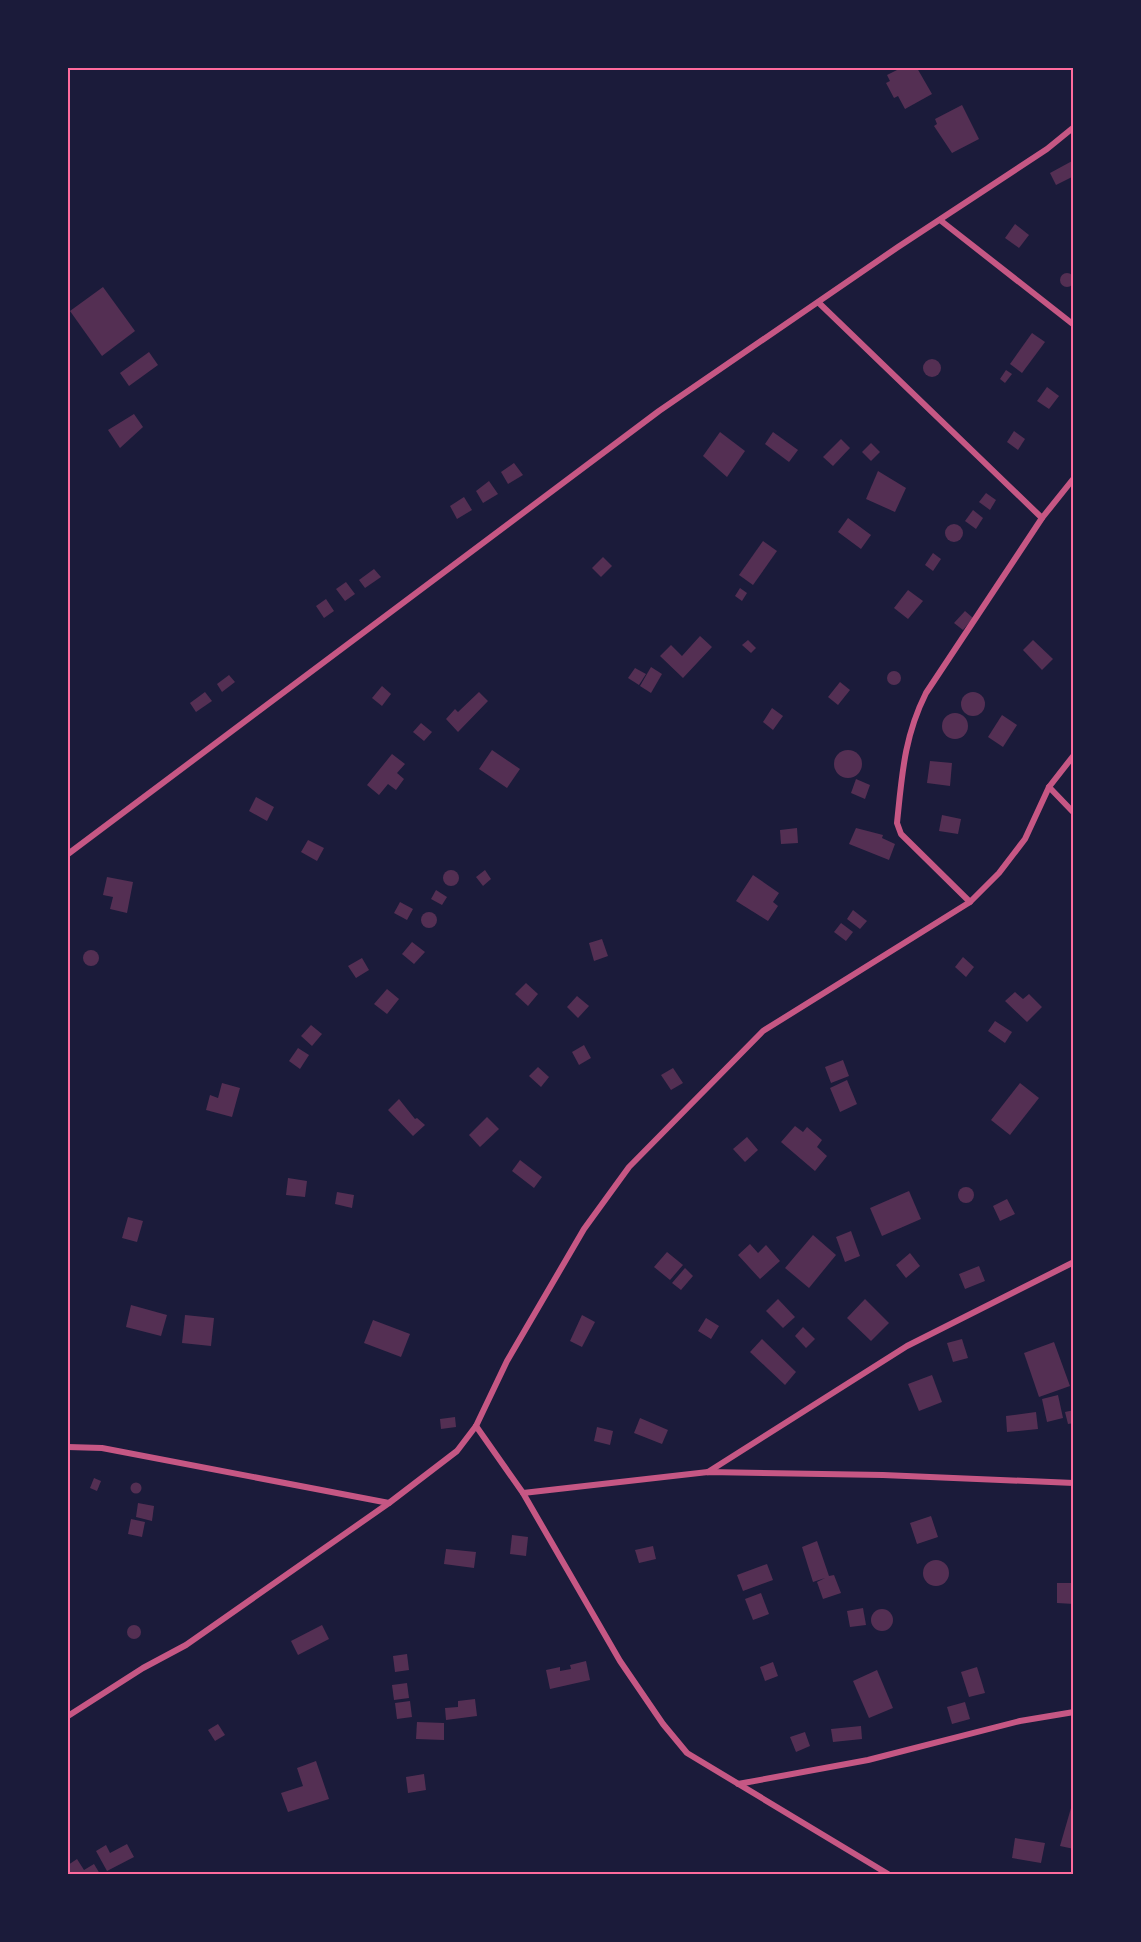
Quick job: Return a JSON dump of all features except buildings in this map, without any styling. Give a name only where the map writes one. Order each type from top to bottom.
[{"type":"street","points":[[68,854],[659,411],[1047,149],[1074,127]]},
{"type":"street","points":[[940,220],[1074,325]]},
{"type":"street","points":[[819,303],[1042,518]]},
{"type":"street","points":[[970,902],[901,834],[897,823],[903,755],[914,718],[926,693],[1042,518],[1074,478]]},
{"type":"street","points":[[68,1716],[143,1668],[186,1645],[389,1503],[457,1451],[476,1426],[507,1361],[584,1229],[629,1167],[763,1031],[970,902],[999,873],[1025,839],[1049,787],[1074,755]]},
{"type":"street","points":[[1049,787],[1074,813]]},
{"type":"street","points":[[708,1472],[907,1346],[1074,1262]]},
{"type":"street","points":[[476,1426],[523,1493],[568,1576],[642,1696],[687,1753],[888,1875]]},
{"type":"street","points":[[68,1447],[102,1448],[389,1503]]},
{"type":"street","points":[[523,1493],[708,1472],[1074,1483]]},
{"type":"street","points":[[737,1785],[868,1760],[1020,1721],[1074,1712]]}]
